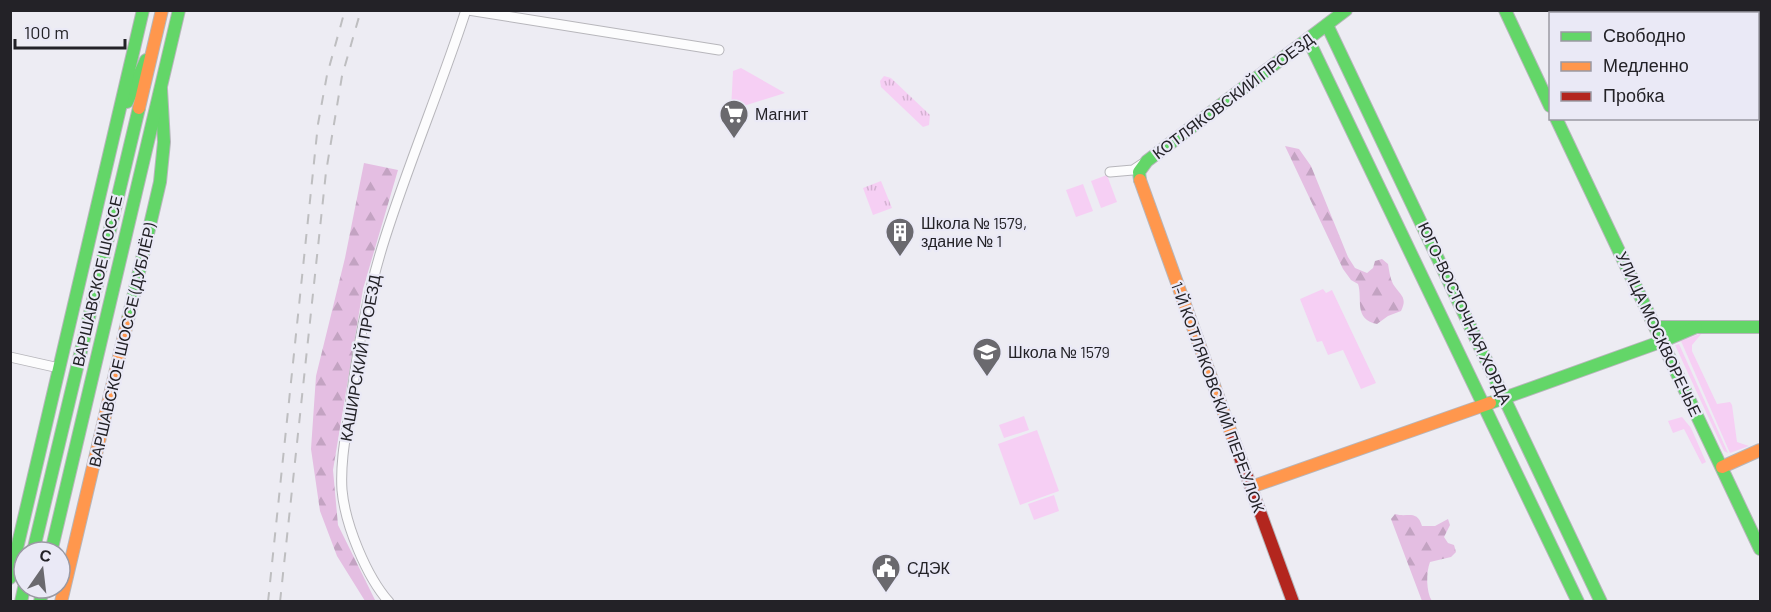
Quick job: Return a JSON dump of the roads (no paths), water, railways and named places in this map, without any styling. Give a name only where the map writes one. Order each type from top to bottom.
[{"type":"main road","points":[[10,578],[143,10]]},
{"type":"main road","name":"ВАРШАВСКОЕ ШОССЕ","points":[[36,540],[162,10]]},
{"type":"main road","name":"ВАРШАВСКОЕ ШОССЕ","points":[[54,540],[179,10]]},
{"type":"main road","name":"КОТЛЯКОВСКИЙ ПРОЕЗД","points":[[1141,186],[1142,166],[1147,161],[1346,10]]},
{"type":"main road","points":[[1505,10],[1549,102]]},
{"type":"main road","name":"ЮГО-ВОСТОЧНАЯ ХОРДА","points":[[1327,25],[1600,602]]},
{"type":"main road","name":"ЮГО-ВОСТОЧНАЯ ХОРДА","points":[[1308,39],[1578,602]]},
{"type":"main road","points":[[116,124],[153,46]]},
{"type":"main road","name":"ВАРШАВСКОЕ ШОССЕ (ДУБЛЁР)","points":[[62,602],[160,182],[164,142],[161,87]]},
{"type":"main road","name":"УЛИЦА МОСКВОРЕЧЬЕ","points":[[1557,120],[1761,549]]},
{"type":"main road","name":"1-Й КОТЛЯКОВСКИЙ ПЕРЕУЛОК","points":[[1141,186],[1293,602]]},
{"type":"main road","points":[[1656,327],[1761,327]]},
{"type":"main road","points":[[1251,487],[1505,398],[1696,327]]},
{"type":"main road","points":[[1722,467],[1761,450]]},
{"type":"street","points":[[467,10],[719,51]]},
{"type":"street","name":"КАШИРСКИЙ ПРОЕЗД","points":[[389,602],[362,558],[347,520],[342,489],[342,457],[358,352],[374,277],[385,238],[467,10]]},
{"type":"street","points":[[1110,172],[1133,170],[1147,161]]},
{"type":"street","points":[[1125,171],[1141,186]]},
{"type":"street","points":[[10,357],[59,368]]},
{"type":"railway","points":[[268,602],[318,124],[327,75],[345,10]]},
{"type":"railway","points":[[280,602],[326,172],[342,76],[361,10]]},
{"type":"place","name":"Магнит","points":[[734,140]]},
{"type":"place","name":"Школа № 1579, здание № 1","points":[[900,258]]},
{"type":"place","name":"Школа № 1579","points":[[987,378]]},
{"type":"place","name":"СДЭК","points":[[886,594]]}]
